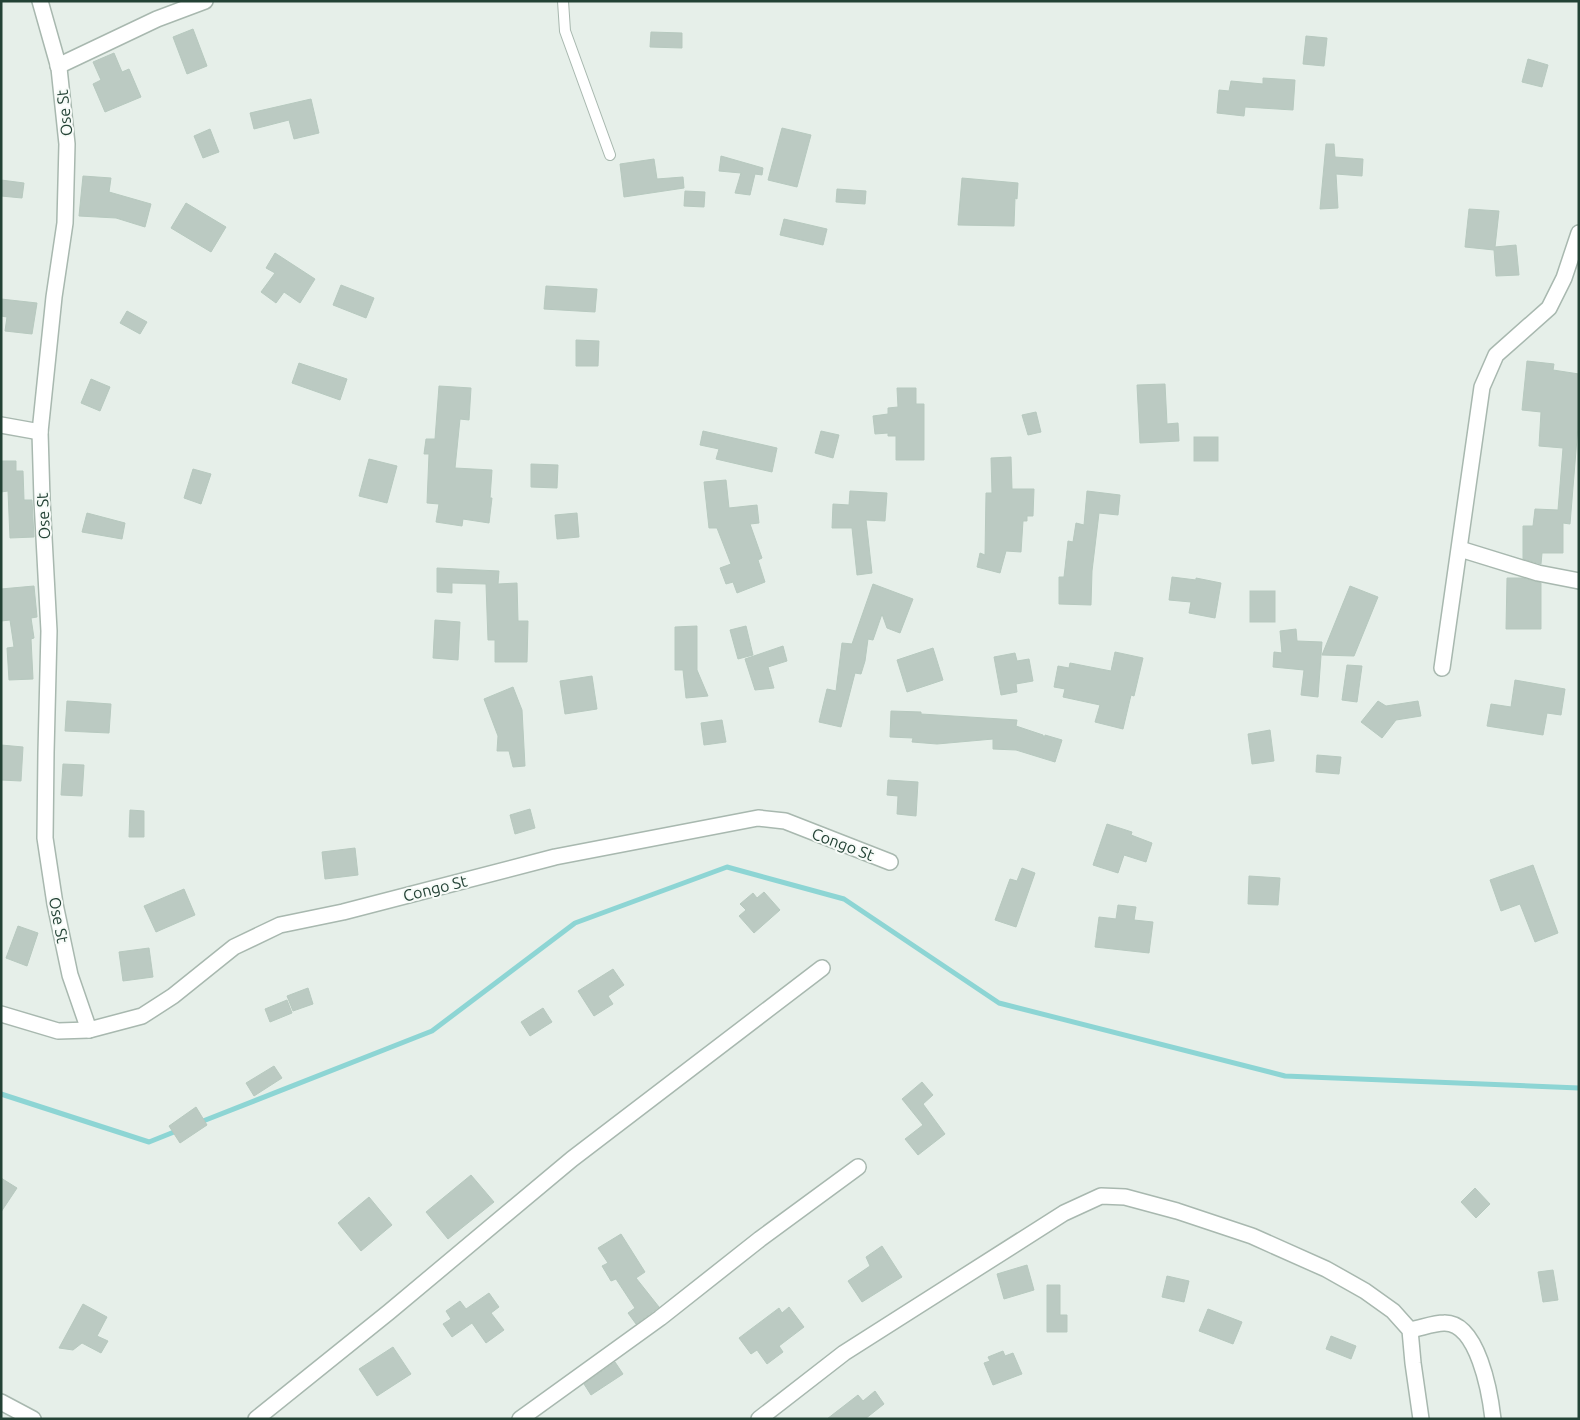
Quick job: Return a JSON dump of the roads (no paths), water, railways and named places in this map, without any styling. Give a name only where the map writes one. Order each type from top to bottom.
[{"type":"street","name":"Ose St","points":[[40,1],[58,66],[67,144],[65,223],[54,297],[40,432],[49,631],[45,838],[55,904],[70,975],[89,1030]]},
{"type":"street","points":[[58,66],[157,19],[205,1]]},
{"type":"street","points":[[1442,668],[1482,387],[1496,356],[1550,308],[1564,278],[1579,233]]},
{"type":"street","points":[[1,425],[40,432]]},
{"type":"street","points":[[1460,549],[1538,573],[1579,581]]},
{"type":"street","name":"Congo St","points":[[1,1014],[58,1031],[89,1030],[142,1016],[174,996],[234,947],[280,925],[343,912],[555,857],[758,818],[785,821],[890,862]]},
{"type":"street","points":[[256,1419],[389,1312],[572,1159],[822,968]]},
{"type":"street","points":[[520,1419],[660,1318],[760,1239],[858,1167]]},
{"type":"street","points":[[759,1419],[844,1353],[1064,1213],[1101,1196],[1125,1197],[1177,1211],[1252,1236],[1326,1269],[1365,1291],[1393,1311],[1410,1330],[1421,1419]]},
{"type":"street","points":[[1410,1330],[1445,1322],[1460,1327],[1467,1334],[1480,1359],[1493,1419]]},
{"type":"street","points":[[1,1402],[33,1419]]},
{"type":"lane","points":[[564,1],[565,30],[610,154]]},
{"type":"waterway","points":[[198,1123],[432,1031],[575,923],[727,867],[844,899],[999,1003],[1285,1076],[1579,1088]]},
{"type":"waterway","points":[[1,1094],[149,1142],[179,1130]]}]
